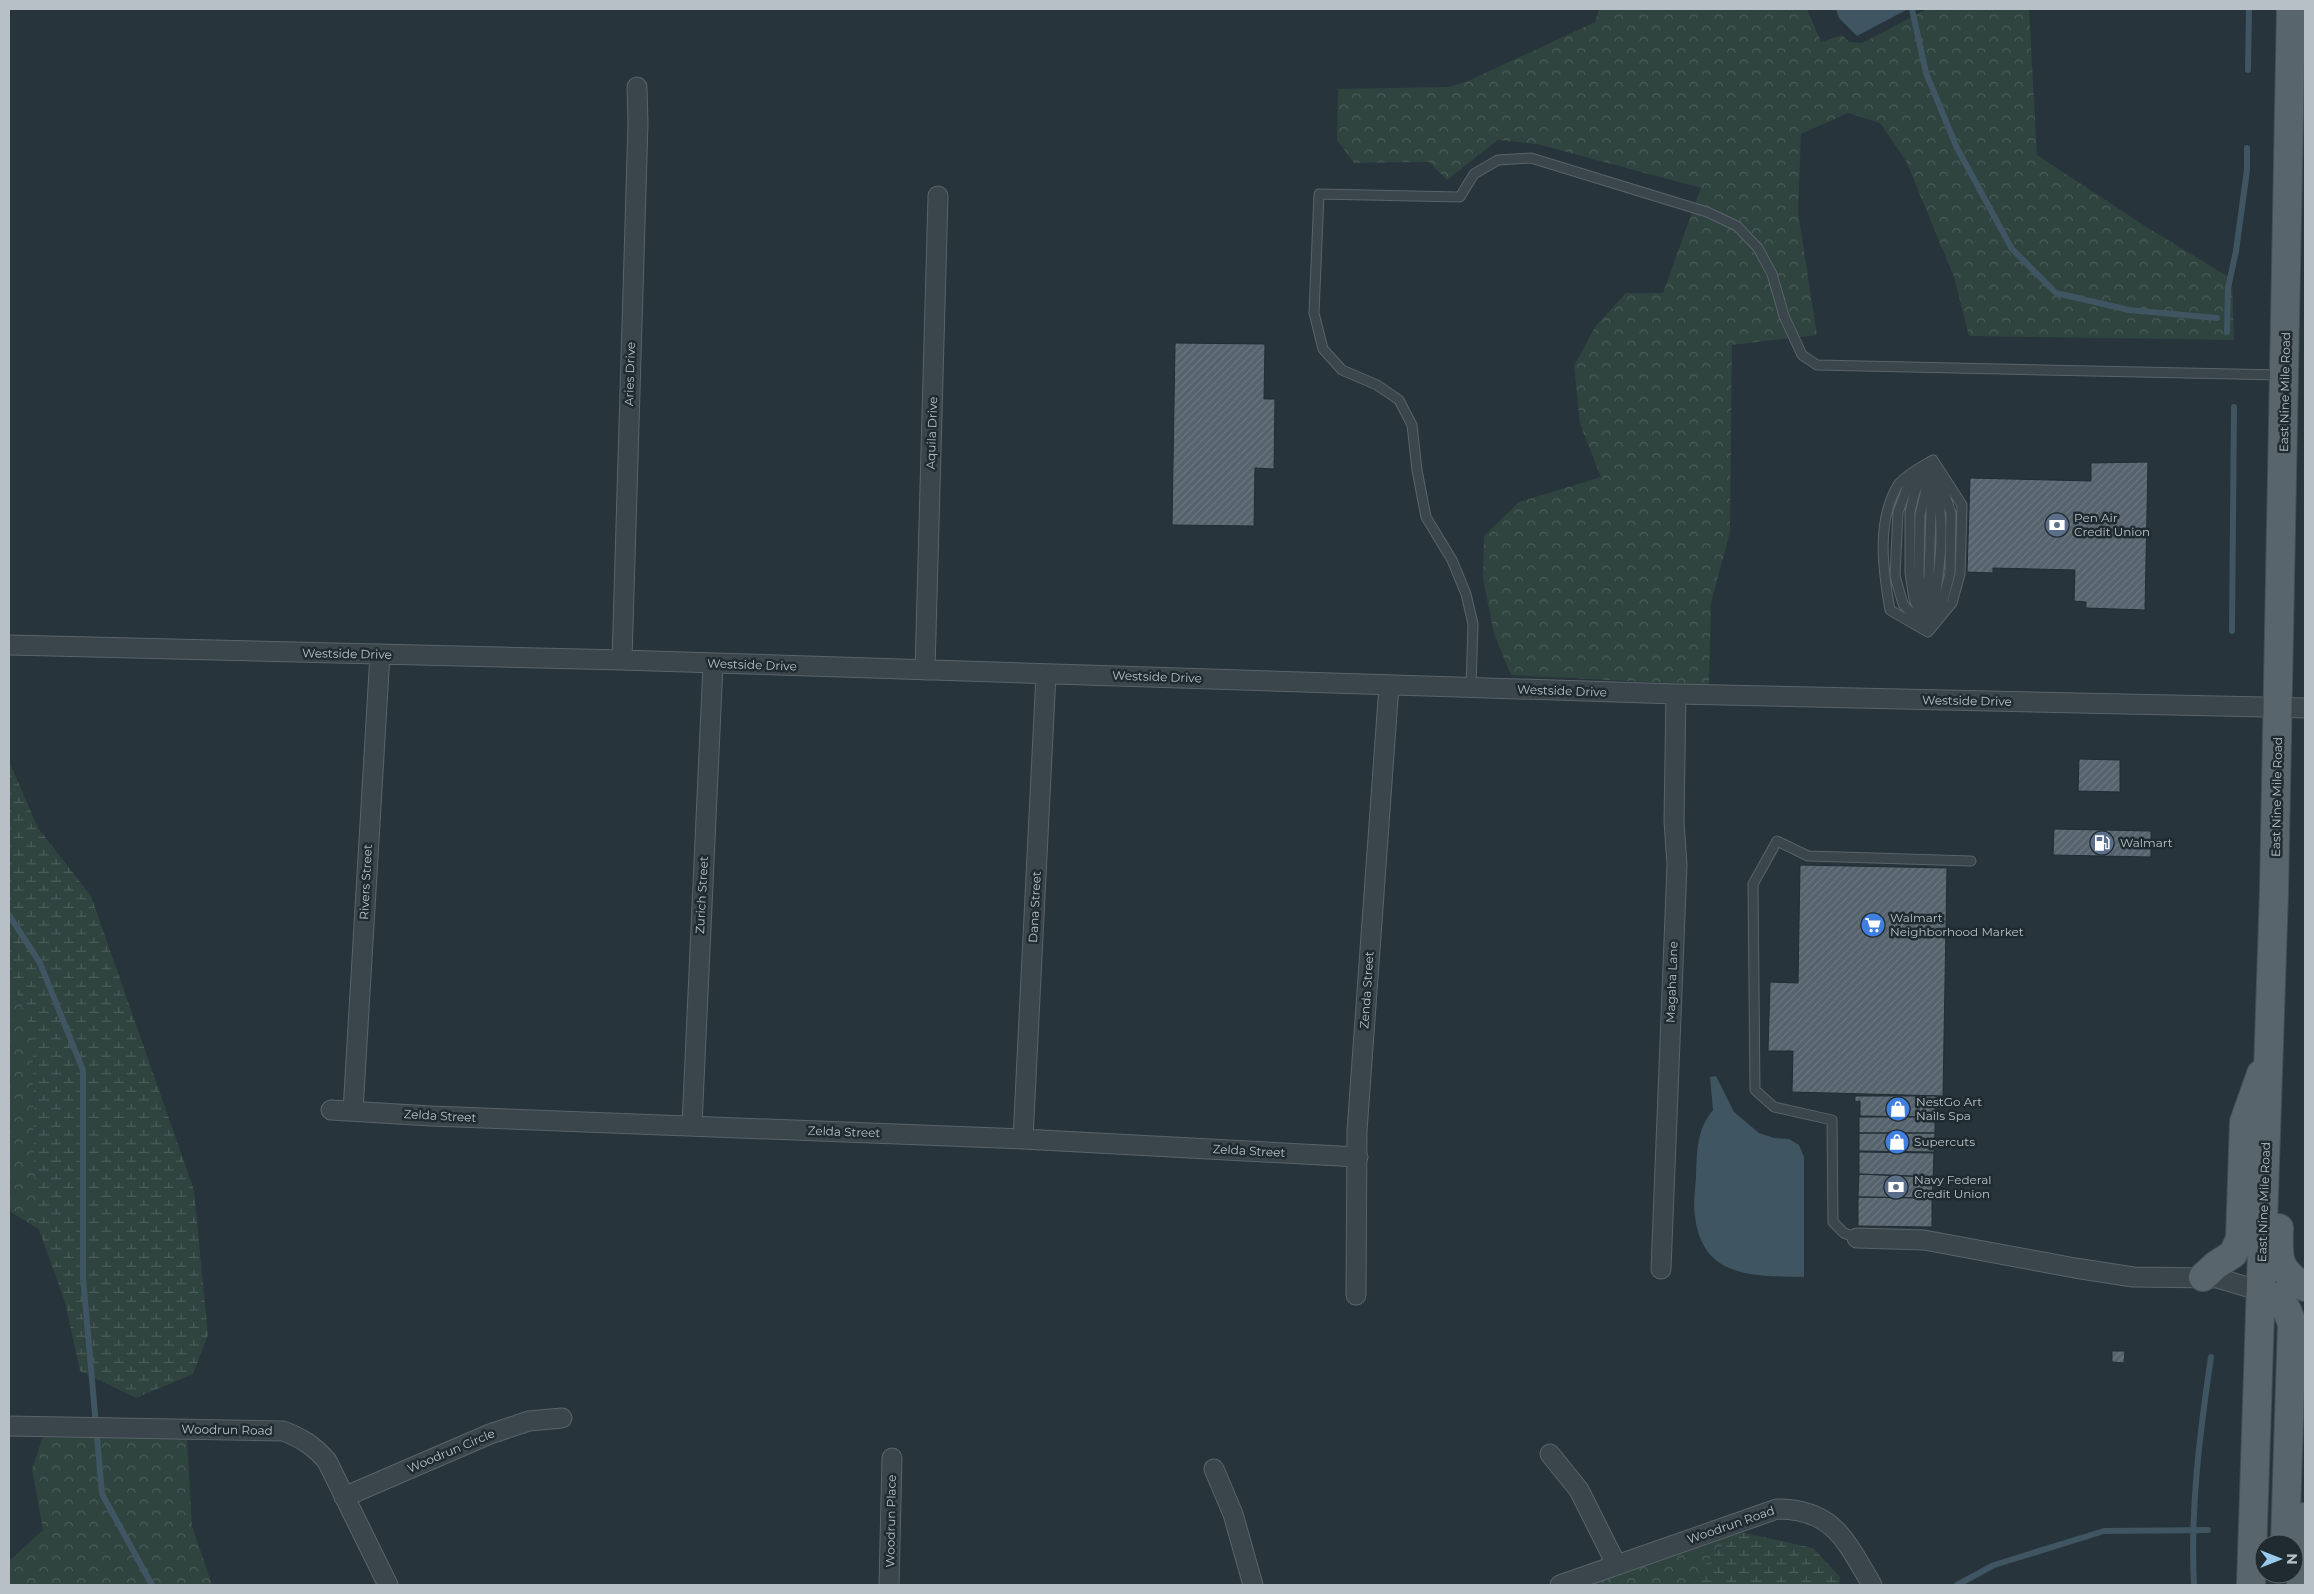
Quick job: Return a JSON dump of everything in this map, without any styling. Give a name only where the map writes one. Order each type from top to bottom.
[{"type":"main road","name":"East Nine Mile Road","points":[[2251,1585],[2270,1049],[2286,375],[2292,9]]},
{"type":"main road","points":[[2277,768],[2289,844],[2280,1265],[2294,1280],[2305,1287]]},
{"type":"main road","points":[[2203,1277],[2216,1265],[2233,1254],[2240,1239],[2244,1122],[2270,1049]]},
{"type":"main road","points":[[2261,1291],[2276,1298],[2286,1306],[2292,1324],[2286,1534]]},
{"type":"main road","points":[[2301,1585],[2305,1473]]},
{"type":"main road","points":[[2254,1492],[2267,1534]]},
{"type":"street","name":"Aries Drive","points":[[622,660],[638,123],[637,87]]},
{"type":"street","name":"Aquila Drive","points":[[925,670],[938,196]]},
{"type":"street","name":"Westside Drive","points":[[9,645],[622,660],[713,665],[1676,694],[2305,708]]},
{"type":"street","name":"Rivers Street","points":[[353,1111],[380,654]]},
{"type":"street","name":"Zurich Street","points":[[692,1125],[713,665]]},
{"type":"street","name":"Dana Street","points":[[1023,1139],[1046,674]]},
{"type":"street","name":"Zenda Street","points":[[1356,1295],[1357,1131],[1389,684]]},
{"type":"street","name":"Magaha Lane","points":[[1661,1269],[1677,865],[1674,821],[1676,694]]},
{"type":"street","name":"Zelda Street","points":[[331,1110],[431,1116],[1023,1139],[1358,1157]]},
{"type":"street","points":[[1857,1238],[1924,1240],[2133,1277],[2217,1278],[2261,1291],[2305,1291]]},
{"type":"street","name":"Woodrun Circle","points":[[344,1497],[490,1434],[529,1421],[562,1418]]},
{"type":"street","name":"Woodrun Road","points":[[9,1426],[283,1431],[300,1437],[313,1446],[327,1462],[388,1585]]},
{"type":"street","points":[[1550,1454],[1578,1490],[1616,1564]]},
{"type":"street","name":"Woodrun Place","points":[[889,1585],[892,1458]]},
{"type":"street","points":[[1214,1468],[1233,1514],[1253,1585]]},
{"type":"street","name":"Woodrun Road","points":[[1560,1585],[1777,1509],[1796,1509],[1814,1514],[1830,1523],[1843,1536],[1872,1585]]},
{"type":"lane","points":[[1471,687],[1473,624],[1466,594],[1452,560],[1426,517],[1417,470],[1412,425],[1399,400],[1377,385],[1342,370],[1323,349],[1314,313],[1319,194],[1460,197],[1474,174],[1498,160],[1531,158],[1707,212],[1737,226],[1758,248],[1772,274],[1784,316],[1802,355],[1817,365],[2286,375]]},
{"type":"lane","points":[[1928,632],[1952,603],[1960,574],[1962,544],[1962,505],[1933,460]]},
{"type":"lane","points":[[1928,632],[1940,564],[1942,510],[1933,460]]},
{"type":"lane","points":[[1928,632],[1919,575],[1920,523],[1933,460]]},
{"type":"lane","points":[[1928,632],[1903,604],[1895,576],[1898,512],[1907,488],[1933,460]]},
{"type":"lane","points":[[1928,632],[1890,610],[1884,575],[1886,514],[1899,483],[1933,460]]},
{"type":"lane","points":[[1857,1238],[1844,1233],[1833,1222],[1832,1120],[1774,1106],[1755,1090],[1753,884],[1777,841],[1808,856],[1971,861]]},
{"type":"green space","points":[[1599,9],[1807,9],[1821,42],[1842,35],[1849,42],[1862,43],[1927,9],[2029,9],[2037,155],[2145,226],[2232,279],[2234,340],[1969,336],[1954,277],[1906,161],[1880,123],[1848,113],[1801,134],[1798,212],[1817,335],[1732,345],[1730,532],[1711,603],[1709,685],[1511,675],[1494,634],[1483,578],[1484,536],[1519,502],[1601,477],[1580,424],[1574,366],[1595,327],[1626,293],[1663,293],[1701,188],[1537,144],[1498,140],[1447,180],[1429,162],[1354,163],[1337,140],[1338,89],[1449,87],[1468,81],[1595,22]]},
{"type":"green space","points":[[9,761],[38,828],[91,896],[194,1190],[208,1335],[193,1374],[136,1398],[80,1371],[65,1302],[38,1227],[34,1161],[33,1035],[9,972]]},
{"type":"green space","points":[[9,972],[33,1034],[34,1161],[40,1230],[9,1211]]},
{"type":"green space","points":[[43,1436],[187,1439],[192,1526],[212,1585],[9,1585],[9,1561],[43,1530],[32,1469]]},
{"type":"green space","points":[[1740,1532],[1813,1548],[1840,1577],[1839,1585],[1687,1585],[1731,1536]]},
{"type":"green space","points":[[1731,1536],[1687,1585],[1589,1585]]},
{"type":"water","points":[[1836,9],[1908,9],[1857,36],[1839,18]]},
{"type":"water","points":[[1716,1076],[1734,1112],[1759,1133],[1774,1138],[1789,1139],[1799,1145],[1804,1157],[1804,1277],[1767,1276],[1734,1270],[1720,1263],[1708,1252],[1700,1237],[1694,1207],[1697,1151],[1703,1126],[1713,1110],[1710,1077]]},
{"type":"building","points":[[1175,343],[1265,344],[1264,399],[1275,399],[1274,469],[1255,468],[1254,526],[1172,525]]},
{"type":"building","name":"Pen Air Credit Union","points":[[2148,462],[2145,610],[2086,608],[2086,602],[2074,601],[2075,570],[1993,568],[1993,573],[1967,572],[1970,478],[2091,481],[2091,463]]},
{"type":"building","points":[[2079,759],[2120,760],[2120,792],[2078,791]]},
{"type":"building","name":"Walmart","points":[[2054,829],[2151,831],[2151,857],[2053,855]]},
{"type":"building","name":"Walmart Neighborhood Market","points":[[1800,865],[1947,868],[1943,1096],[1792,1092],[1793,1051],[1768,1051],[1770,982],[1798,983]]},
{"type":"building","name":"NestGo Art Nails Spa","points":[[1855,1096],[1936,1096],[1935,1117],[1860,1116],[1860,1101],[1855,1102]]},
{"type":"building","points":[[1859,1117],[1935,1117],[1935,1133],[1859,1133]]},
{"type":"building","name":"Supercuts","points":[[1859,1133],[1935,1133],[1934,1152],[1859,1151]]},
{"type":"building","points":[[1859,1152],[1934,1153],[1933,1177],[1859,1174]]},
{"type":"building","name":"Navy Federal Credit Union","points":[[1859,1174],[1933,1177],[1932,1198],[1858,1197]]},
{"type":"building","points":[[1858,1197],[1932,1198],[1932,1227],[1858,1226]]},
{"type":"building","points":[[2112,1351],[2125,1351],[2124,1363],[2112,1362]]},
{"type":"waterway","points":[[1912,9],[1926,73],[1957,148],[2012,249],[2056,293],[2129,310],[2217,318]]},
{"type":"waterway","points":[[2248,70],[2249,9]]},
{"type":"waterway","points":[[2227,332],[2228,288],[2236,251],[2247,170],[2247,148]]},
{"type":"waterway","points":[[2232,631],[2234,407]]},
{"type":"waterway","points":[[9,915],[40,963],[83,1070],[83,1277],[102,1494],[152,1585]]},
{"type":"waterway","points":[[2194,1585],[2193,1528],[2195,1499],[2211,1357]]},
{"type":"waterway","points":[[1957,1585],[1994,1565],[2104,1531],[2208,1530]]},
{"type":"place","name":"Pen Air Credit Union","points":[[2057,525]]},
{"type":"place","name":"Walmart","points":[[2102,843]]},
{"type":"place","name":"Walmart Neighborhood Market","points":[[1873,925]]},
{"type":"place","name":"NestGo Art Nails Spa","points":[[1898,1109]]},
{"type":"place","name":"Supercuts","points":[[1897,1142]]},
{"type":"place","name":"Navy Federal Credit Union","points":[[1896,1187]]}]
